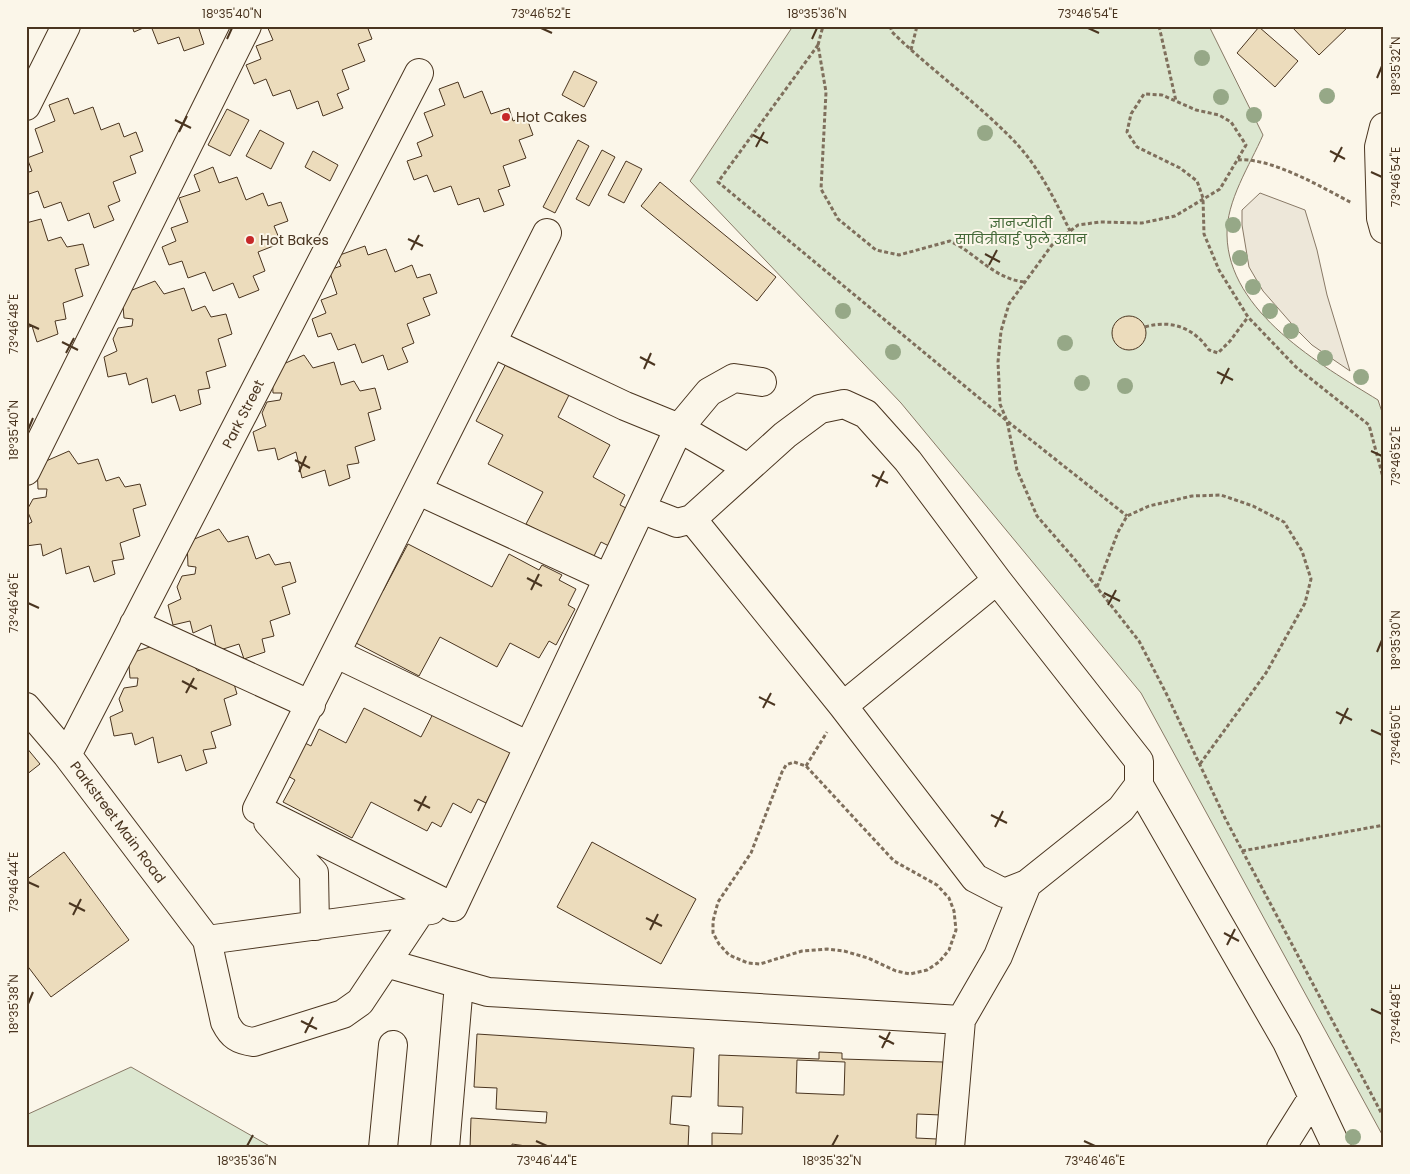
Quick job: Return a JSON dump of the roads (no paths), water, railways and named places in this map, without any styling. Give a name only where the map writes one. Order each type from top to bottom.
[{"type":"main road","points":[[26,106],[66,26]]},
{"type":"main road","points":[[26,471],[247,26]]},
{"type":"main road","name":"Park Street","points":[[67,755],[419,72]]},
{"type":"main road","points":[[1382,224],[1379,147],[1384,127]]},
{"type":"main road","points":[[258,810],[494,344],[547,233]]},
{"type":"main road","points":[[494,344],[625,406],[680,428],[748,468]]},
{"type":"main road","points":[[453,907],[680,428],[709,392],[734,378],[762,382]]},
{"type":"main road","points":[[641,508],[678,524],[692,519],[785,435],[820,409],[844,404],[866,414],[908,461],[997,580],[1139,761],[1139,785],[1287,1042],[1337,1148]]},
{"type":"main road","points":[[419,491],[608,578]]},
{"type":"main road","points":[[692,519],[843,706],[974,878],[1004,892],[1027,884],[1121,809],[1139,785]]},
{"type":"main road","points":[[843,706],[997,580]]},
{"type":"main road","points":[[134,624],[311,705]]},
{"type":"main road","points":[[337,654],[530,746]]},
{"type":"main road","name":"Parkstreet Main Road","points":[[26,707],[67,755],[207,940]]},
{"type":"main road","points":[[258,810],[453,907]]},
{"type":"main road","points":[[258,810],[314,872],[315,926]]},
{"type":"main road","points":[[950,1148],[962,1020],[998,956],[1027,884]]},
{"type":"main road","points":[[420,912],[360,1002],[343,1014],[254,1042],[239,1040],[230,1033],[225,1022],[207,940],[453,907]]},
{"type":"main road","points":[[386,962],[488,992],[962,1020]]},
{"type":"main road","points":[[445,1148],[459,984]]},
{"type":"main road","points":[[383,1148],[393,1045]]},
{"type":"main road","points":[[1281,1148],[1314,1097]]},
{"type":"place","name":"Hot Cakes","points":[[506,117]]},
{"type":"place","name":"Hot Bakes","points":[[250,240]]},
{"type":"park label","name":"ज्ञानज्योती सावित्रीबाई फुले उद्यान","points":[[1021,232]]}]
